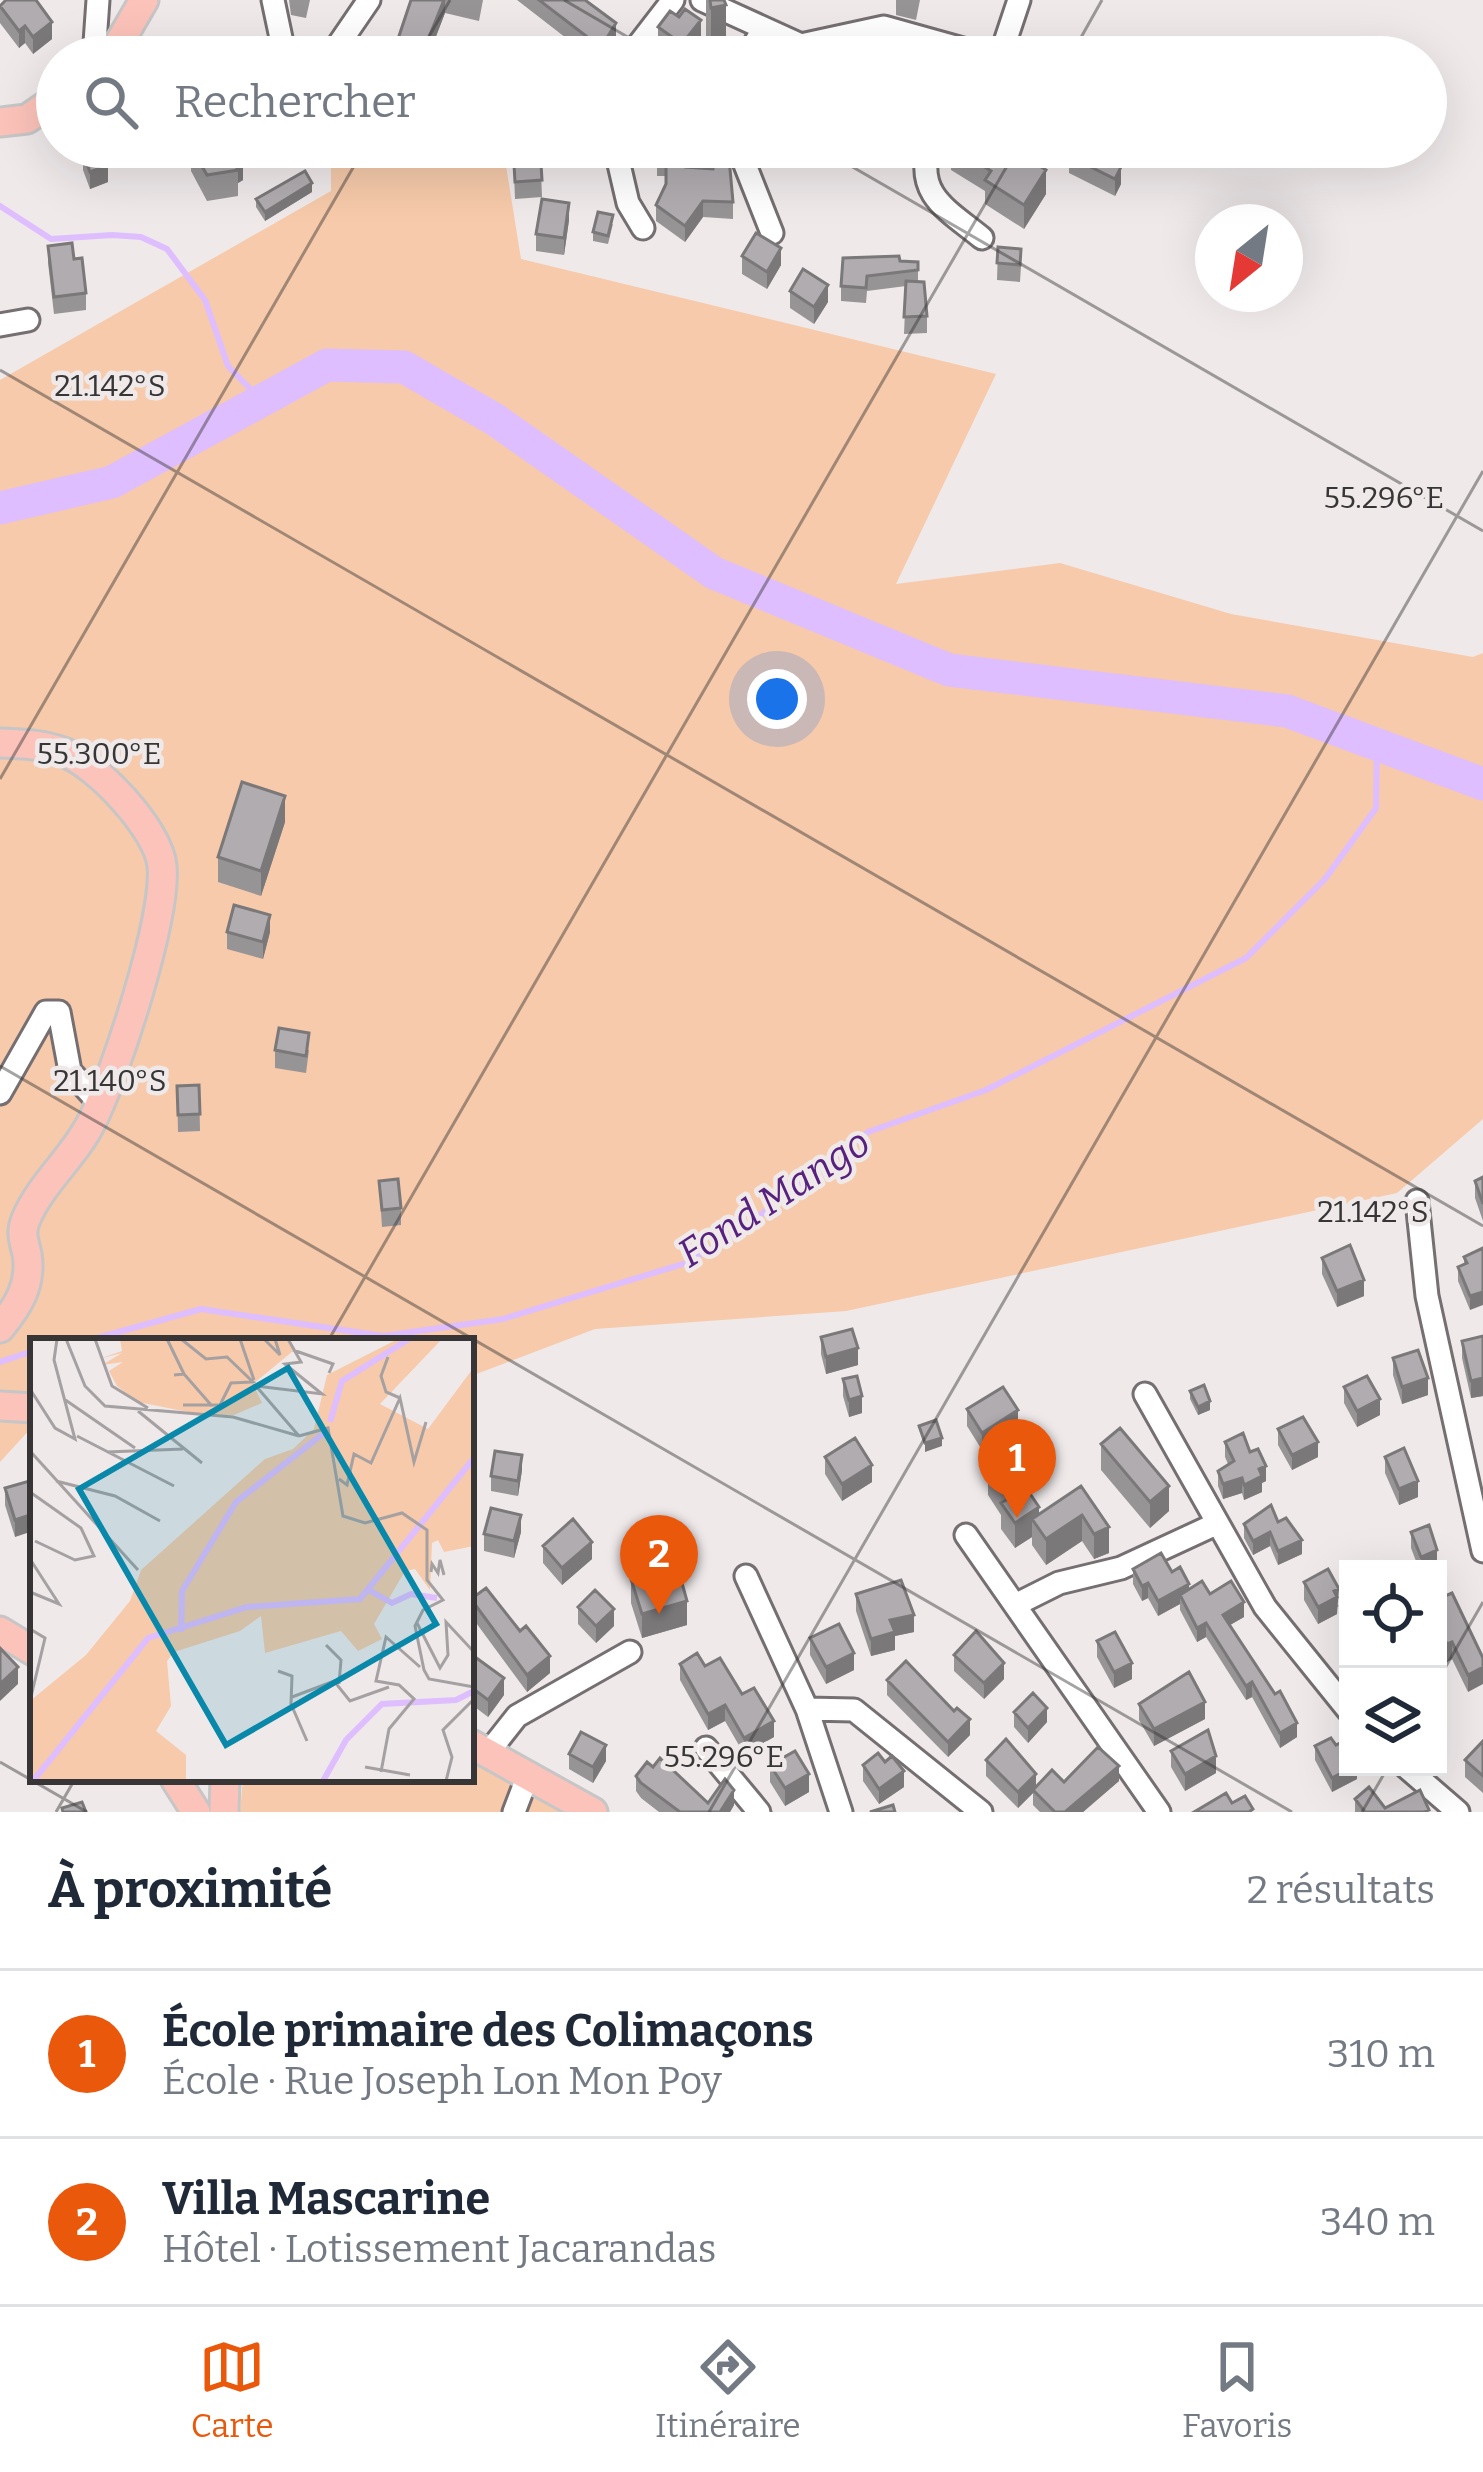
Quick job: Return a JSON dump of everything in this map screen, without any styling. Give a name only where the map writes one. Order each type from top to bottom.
[{"type":"main road","points":[[123,36],[144,0]]},
{"type":"main road","points":[[0,122],[36,112]]},
{"type":"main road","points":[[0,743],[50,748],[92,767],[141,821],[163,863],[157,912],[100,1104],[27,1216],[22,1235],[26,1282],[19,1307],[0,1328]]},
{"type":"main road","points":[[0,1406],[30,1408]]},
{"type":"main road","points":[[0,1631],[30,1649]]},
{"type":"main road","points":[[479,1749],[593,1812]]},
{"type":"main road","points":[[177,1782],[196,1812]]},
{"type":"main road","points":[[224,1812],[225,1782]]},
{"type":"street","points":[[95,36],[98,0]]},
{"type":"street","points":[[273,0],[281,36]]},
{"type":"street","points":[[344,36],[369,0]]},
{"type":"street","points":[[645,36],[673,0]]},
{"type":"street","points":[[702,0],[784,36]]},
{"type":"street","points":[[1007,36],[1019,0]]},
{"type":"street","points":[[853,36],[884,28],[914,36]]},
{"type":"street","points":[[759,36],[763,29]]},
{"type":"street","points":[[620,168],[628,203],[644,228]]},
{"type":"street","points":[[746,168],[772,233]]},
{"type":"street","points":[[925,168],[923,180],[930,195],[982,238]]},
{"type":"street","points":[[0,325],[28,320]]},
{"type":"street","points":[[0,1093],[46,1012],[58,1012],[70,1072],[100,1104]]},
{"type":"street","points":[[1417,1201],[1426,1296],[1483,1551]]},
{"type":"street","points":[[1145,1394],[1265,1607],[1339,1699]]},
{"type":"street","points":[[1019,1604],[1059,1582],[1121,1568],[1216,1524]]},
{"type":"street","points":[[967,1534],[1159,1812]]},
{"type":"street","points":[[746,1576],[807,1708],[841,1812]]},
{"type":"street","points":[[479,1749],[517,1716],[629,1652]]},
{"type":"street","points":[[807,1708],[854,1710],[981,1812]]},
{"type":"street","points":[[706,1748],[759,1812]]},
{"type":"street","points":[[1416,1776],[1458,1812]]},
{"type":"street","points":[[514,1812],[526,1778]]},
{"type":"shaded area","points":[[331,168],[506,168],[521,259],[996,374],[896,584],[1060,563],[1231,614],[1473,657],[1483,653],[1483,1119],[1397,1193],[846,1311],[595,1329],[474,1375],[474,1338],[30,1338],[30,1429],[0,1462],[0,380],[331,191]]},
{"type":"shaded area","points":[[474,1759],[561,1812],[240,1812],[243,1782],[474,1782]]},
{"type":"building","points":[[6,0],[36,0],[52,22],[33,37],[25,26],[19,31],[0,6]]},
{"type":"building","points":[[411,0],[444,0],[429,36],[399,36]]},
{"type":"building","points":[[539,0],[585,0],[616,23],[608,36],[586,36]]},
{"type":"building","points":[[710,0],[724,0],[726,5],[711,8]]},
{"type":"building","points":[[685,9],[701,20],[688,36],[671,36],[658,27],[670,11],[679,17]]},
{"type":"building","points":[[203,168],[238,170],[207,175]]},
{"type":"building","points":[[514,168],[541,168],[542,180],[515,182]]},
{"type":"building","points":[[666,168],[730,168],[733,202],[703,201],[685,226],[656,205],[666,184]]},
{"type":"building","points":[[986,168],[1046,170],[1024,205],[985,180],[991,171]]},
{"type":"building","points":[[1093,168],[1120,168],[1115,179]]},
{"type":"building","points":[[305,171],[312,183],[265,212],[256,199]]},
{"type":"building","points":[[542,199],[569,203],[564,238],[536,234]]},
{"type":"building","points":[[598,212],[613,215],[608,236],[593,232]]},
{"type":"building","points":[[756,233],[781,248],[767,272],[742,256]]},
{"type":"building","points":[[72,243],[74,259],[82,258],[86,293],[54,297],[48,246]]},
{"type":"building","points":[[998,247],[1021,249],[1020,265],[997,263]]},
{"type":"building","points":[[899,256],[900,261],[918,262],[918,270],[867,276],[866,288],[841,286],[843,258]]},
{"type":"building","points":[[803,269],[828,285],[814,307],[790,291]]},
{"type":"building","points":[[906,281],[924,282],[927,316],[904,317]]},
{"type":"building","points":[[242,782],[285,796],[261,871],[218,857]]},
{"type":"building","points":[[234,905],[270,915],[263,942],[227,932]]},
{"type":"building","points":[[279,1028],[309,1033],[306,1056],[275,1050]]},
{"type":"building","points":[[199,1085],[200,1114],[178,1115],[177,1086]]},
{"type":"building","points":[[1483,1177],[1483,1204],[1475,1181]]},
{"type":"building","points":[[398,1179],[401,1208],[382,1210],[379,1181]]},
{"type":"building","points":[[1350,1245],[1364,1280],[1337,1291],[1322,1258]]},
{"type":"building","points":[[1483,1248],[1483,1292],[1470,1296],[1458,1267],[1467,1263],[1464,1257]]},
{"type":"building","points":[[852,1329],[858,1348],[826,1357],[821,1337]]},
{"type":"building","points":[[1483,1336],[1483,1378],[1471,1381],[1462,1341]]},
{"type":"building","points":[[1418,1350],[1428,1378],[1402,1387],[1393,1358]]},
{"type":"building","points":[[857,1376],[862,1396],[849,1400],[843,1379]]},
{"type":"building","points":[[1367,1376],[1380,1399],[1357,1411],[1344,1387]]},
{"type":"building","points":[[1204,1385],[1210,1401],[1198,1407],[1190,1391]]},
{"type":"building","points":[[1003,1387],[1018,1410],[982,1433],[967,1409]]},
{"type":"building","points":[[1303,1417],[1318,1442],[1292,1455],[1278,1429]]},
{"type":"building","points":[[936,1420],[942,1438],[925,1443],[919,1426]]},
{"type":"building","points":[[1120,1428],[1169,1486],[1150,1502],[1101,1444]]},
{"type":"building","points":[[1243,1433],[1250,1452],[1258,1449],[1266,1466],[1259,1469],[1262,1476],[1244,1485],[1242,1478],[1223,1484],[1218,1471],[1234,1461],[1225,1442]]},
{"type":"building","points":[[855,1438],[872,1465],[842,1484],[825,1457]]},
{"type":"building","points":[[1404,1448],[1418,1481],[1399,1489],[1385,1457]]},
{"type":"building","points":[[495,1451],[522,1455],[518,1481],[491,1476]]},
{"type":"building","points":[[1006,1458],[1039,1507],[1015,1523],[1001,1503],[1008,1499],[988,1470]]},
{"type":"building","points":[[30,1481],[30,1515],[15,1520],[5,1488]]},
{"type":"building","points":[[1081,1486],[1109,1527],[1094,1534],[1082,1515],[1046,1539],[1032,1519]]},
{"type":"building","points":[[1271,1505],[1278,1522],[1286,1518],[1302,1540],[1278,1551],[1270,1532],[1253,1541],[1244,1524]]},
{"type":"building","points":[[491,1508],[521,1515],[514,1541],[484,1534]]},
{"type":"building","points":[[573,1519],[592,1542],[562,1568],[543,1546]]},
{"type":"building","points":[[1429,1525],[1437,1550],[1421,1557],[1411,1532]]},
{"type":"building","points":[[1161,1553],[1172,1572],[1180,1567],[1189,1584],[1158,1601],[1133,1569]]},
{"type":"building","points":[[677,1565],[687,1601],[642,1614],[631,1579]]},
{"type":"building","points":[[1328,1569],[1339,1589],[1334,1591],[1337,1597],[1318,1607],[1304,1582]]},
{"type":"building","points":[[901,1580],[914,1615],[890,1620],[895,1632],[871,1639],[856,1594]]},
{"type":"building","points":[[1202,1581],[1210,1594],[1231,1581],[1244,1602],[1223,1615],[1275,1694],[1280,1691],[1297,1723],[1280,1733],[1252,1682],[1246,1686],[1206,1623],[1197,1628],[1180,1595]]},
{"type":"building","points":[[486,1588],[520,1631],[526,1626],[550,1656],[527,1675],[474,1597]]},
{"type":"building","points":[[595,1590],[614,1609],[596,1626],[578,1607]]},
{"type":"building","points":[[1452,1593],[1483,1658],[1483,1667],[1468,1675],[1452,1642],[1447,1644],[1447,1595]]},
{"type":"building","points":[[839,1624],[854,1653],[826,1667],[810,1638]]},
{"type":"building","points":[[976,1631],[1004,1663],[984,1683],[954,1655]]},
{"type":"building","points":[[1115,1632],[1132,1663],[1114,1672],[1097,1641]]},
{"type":"building","points":[[0,1648],[18,1667],[0,1684]]},
{"type":"building","points":[[697,1653],[705,1666],[720,1658],[742,1694],[754,1688],[774,1721],[744,1738],[725,1705],[708,1714],[680,1664]]},
{"type":"building","points":[[474,1656],[504,1678],[488,1700],[474,1689]]},
{"type":"building","points":[[906,1661],[954,1711],[957,1708],[970,1719],[948,1742],[887,1680]]},
{"type":"building","points":[[1189,1672],[1205,1702],[1154,1729],[1139,1704]]},
{"type":"building","points":[[1033,1693],[1047,1708],[1028,1728],[1014,1712]]},
{"type":"building","points":[[1208,1730],[1216,1756],[1185,1774],[1171,1751]]},
{"type":"building","points":[[581,1732],[606,1745],[593,1767],[569,1754]]},
{"type":"building","points":[[1331,1738],[1339,1744],[1339,1774],[1332,1778],[1315,1746]]},
{"type":"building","points":[[1006,1739],[1036,1774],[1018,1792],[986,1760]]},
{"type":"building","points":[[1483,1741],[1483,1776],[1465,1760]]},
{"type":"building","points":[[1098,1747],[1119,1766],[1065,1812],[1055,1812],[1033,1790],[1052,1770],[1064,1782]]},
{"type":"building","points":[[795,1751],[809,1774],[785,1788],[770,1765]]},
{"type":"building","points":[[878,1753],[885,1762],[892,1756],[904,1771],[879,1789],[863,1765]]},
{"type":"building","points":[[660,1758],[708,1803],[725,1779],[734,1790],[720,1812],[680,1812],[641,1783],[636,1776],[647,1762],[653,1767]]},
{"type":"building","points":[[1369,1787],[1385,1808],[1420,1790],[1429,1810],[1365,1812],[1355,1799]]},
{"type":"building","points":[[1226,1793],[1232,1803],[1245,1796],[1253,1809],[1194,1812]]},
{"type":"building","points":[[82,1802],[86,1812],[63,1812],[62,1808]]},
{"type":"waterway","points":[[0,206],[51,239],[141,237],[167,249],[205,300],[228,366],[260,399]]},
{"type":"waterway","points":[[0,508],[112,482],[327,365],[404,367],[494,419],[714,573],[949,670],[1287,711],[1483,784]]},
{"type":"waterway","name":"Fond Mango","points":[[97,1338],[201,1309],[383,1336],[503,1319],[686,1263],[734,1235],[868,1132],[986,1090],[1246,958],[1325,879],[1376,808],[1377,743]]},
{"type":"waterway","name":"Fond Mango","points":[[0,1362],[30,1352]]},
{"type":"place","name":"École primaire des Colimaçons","points":[[1017,1518]]},
{"type":"place","name":"Villa Mascarine","points":[[659,1614]]}]
